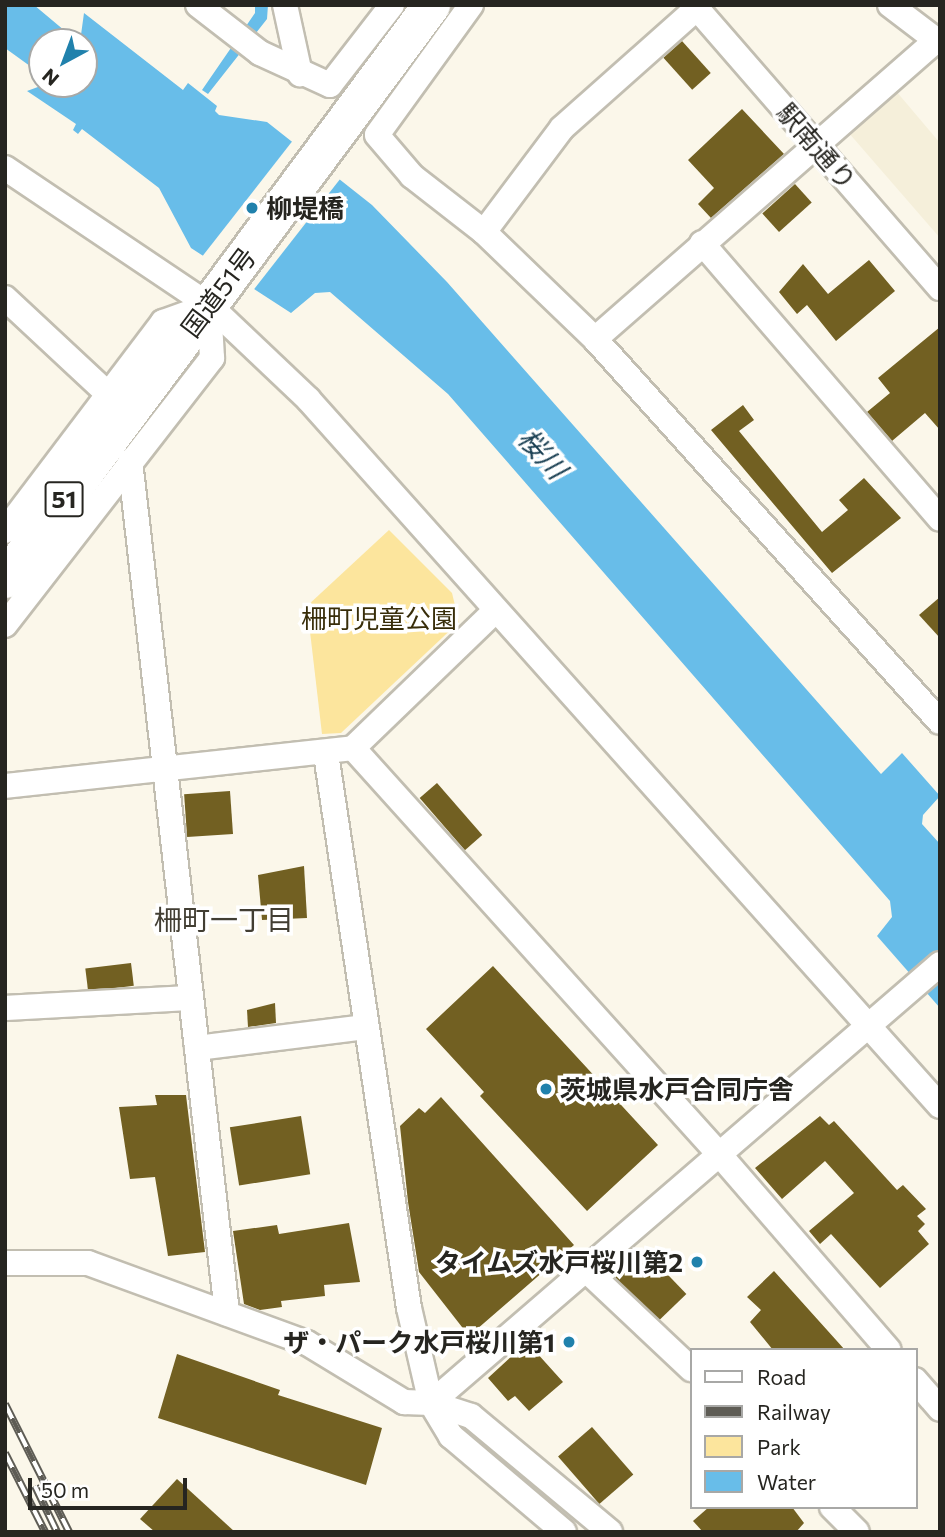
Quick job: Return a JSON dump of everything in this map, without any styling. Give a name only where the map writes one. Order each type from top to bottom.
[{"type":"highway","name":"国道51号","points":[[5,579],[115,406],[217,294],[431,5]]},
{"type":"street","points":[[198,5],[260,53],[300,74],[330,85],[391,5]]},
{"type":"street","points":[[285,5],[300,74]]},
{"type":"street","points":[[471,5],[377,135],[412,176],[484,233],[596,339],[940,722]]},
{"type":"street","points":[[596,339],[702,243],[938,42],[890,5]]},
{"type":"street","points":[[484,233],[562,128],[696,7]]},
{"type":"street","name":"駅南通り","points":[[696,7],[940,288]]},
{"type":"street","points":[[6,169],[217,294],[494,612],[940,1106]]},
{"type":"street","points":[[702,243],[940,519]]},
{"type":"street","points":[[5,625],[212,358],[217,294]]},
{"type":"street","points":[[5,298],[115,406],[7,523]]},
{"type":"street","points":[[130,461],[227,1313]]},
{"type":"street","points":[[5,786],[326,754],[353,748],[494,612]]},
{"type":"street","points":[[353,748],[719,1154],[887,1348]]},
{"type":"street","points":[[326,754],[409,1308],[430,1403],[451,1436],[564,1532]]},
{"type":"street","points":[[430,1403],[940,964]]},
{"type":"street","points":[[5,1008],[191,998]]},
{"type":"street","points":[[197,1048],[366,1027]]},
{"type":"street","points":[[5,1263],[88,1263],[307,1343],[404,1402],[430,1403],[471,1416],[610,1532]]},
{"type":"street","points":[[585,1269],[690,1368]]},
{"type":"street","points":[[917,1382],[940,1409]]},
{"type":"street","points":[[834,1509],[858,1532]]},
{"type":"shaded area","points":[[896,91],[940,143],[940,238],[848,132]]},
{"type":"green space","name":"柵町児童公園","points":[[389,530],[452,593],[459,622],[341,733],[322,734],[307,606]]},
{"type":"water","points":[[5,5],[34,5],[61,28],[28,28],[28,65],[5,48]]},
{"type":"water","points":[[255,5],[268,5],[267,19],[208,94],[202,90],[255,13]]},
{"type":"water","name":"桜川","points":[[84,13],[183,90],[188,83],[217,106],[215,111],[219,115],[267,122],[372,205],[447,282],[881,774],[902,753],[940,796],[923,815],[922,824],[940,844],[940,1008],[877,936],[892,917],[890,901],[448,394],[330,292],[315,293],[291,313],[191,248],[159,188],[82,129],[78,134],[73,130],[76,124],[37,98],[98,98],[98,28],[82,28]]},
{"type":"pier","name":"柳堤橋","points":[[294,139],[342,177],[249,296],[201,258]]},
{"type":"building","points":[[682,41],[711,73],[692,90],[663,58]]},
{"type":"building","points":[[742,109],[784,154],[711,218],[698,204],[714,188],[688,160]]},
{"type":"building","points":[[795,184],[812,203],[779,232],[762,213]]},
{"type":"building","points":[[869,260],[895,291],[836,341],[807,305],[797,314],[779,292],[803,264],[828,294]]},
{"type":"building","points":[[940,327],[940,430],[925,413],[892,441],[867,412],[890,393],[878,378]]},
{"type":"building","points":[[743,405],[754,420],[739,431],[822,532],[848,510],[839,500],[864,478],[901,518],[832,573],[711,430]]},
{"type":"building","points":[[940,597],[940,638],[919,615]]},
{"type":"building","points":[[437,783],[482,835],[465,850],[420,798]]},
{"type":"building","points":[[230,791],[233,834],[187,837],[184,794]]},
{"type":"building","points":[[304,866],[307,918],[262,920],[258,875]]},
{"type":"building","points":[[131,963],[134,986],[88,991],[85,969]]},
{"type":"building","name":"茨城県水戸合同庁舎","points":[[493,966],[658,1145],[587,1211],[480,1096],[484,1092],[426,1029]]},
{"type":"building","points":[[275,1003],[276,1023],[248,1027],[247,1010]]},
{"type":"building","points":[[155,1095],[186,1095],[205,1252],[168,1256],[155,1177],[130,1179],[119,1107],[157,1105]]},
{"type":"building","points":[[441,1097],[574,1245],[469,1336],[419,1272],[408,1202],[400,1126],[419,1108],[425,1113]]},
{"type":"building","points":[[301,1116],[310,1174],[239,1186],[230,1127]]},
{"type":"building","points":[[820,1116],[829,1125],[834,1121],[897,1190],[903,1185],[926,1209],[917,1216],[925,1224],[918,1231],[929,1244],[880,1288],[831,1234],[820,1244],[809,1231],[854,1193],[825,1161],[782,1199],[755,1168]]},
{"type":"building","points":[[349,1223],[360,1282],[324,1285],[325,1296],[281,1301],[282,1307],[260,1310],[244,1304],[233,1231],[277,1225],[279,1234]]},
{"type":"building","points":[[644,1250],[686,1294],[658,1322],[615,1278]]},
{"type":"building","points":[[774,1271],[843,1348],[771,1348],[750,1322],[761,1310],[747,1297]]},
{"type":"building","points":[[527,1342],[563,1382],[529,1411],[515,1396],[508,1401],[488,1378]]},
{"type":"building","points":[[177,1354],[280,1390],[278,1395],[382,1428],[366,1485],[158,1418]]},
{"type":"building","points":[[592,1427],[633,1475],[599,1504],[558,1457]]},
{"type":"building","points":[[177,1479],[235,1532],[155,1532],[140,1519]]},
{"type":"building","points":[[707,1509],[794,1509],[804,1523],[796,1532],[703,1532],[693,1521]]},
{"type":"railway","points":[[5,1404],[69,1532]]},
{"type":"railway","points":[[5,1453],[45,1532]]},
{"type":"railway","points":[[35,1486],[57,1532]]},
{"type":"place","name":"柳堤橋","points":[[252,208]]},
{"type":"place","name":"茨城県水戸合同庁舎","points":[[546,1089]]},
{"type":"place","name":"タイムズ水戸桜川第2","points":[[697,1262]]},
{"type":"place","name":"ザ・パーク水戸桜川第1","points":[[569,1342]]},
{"type":"district","name":"柵町一丁目","points":[[224,919]]}]
